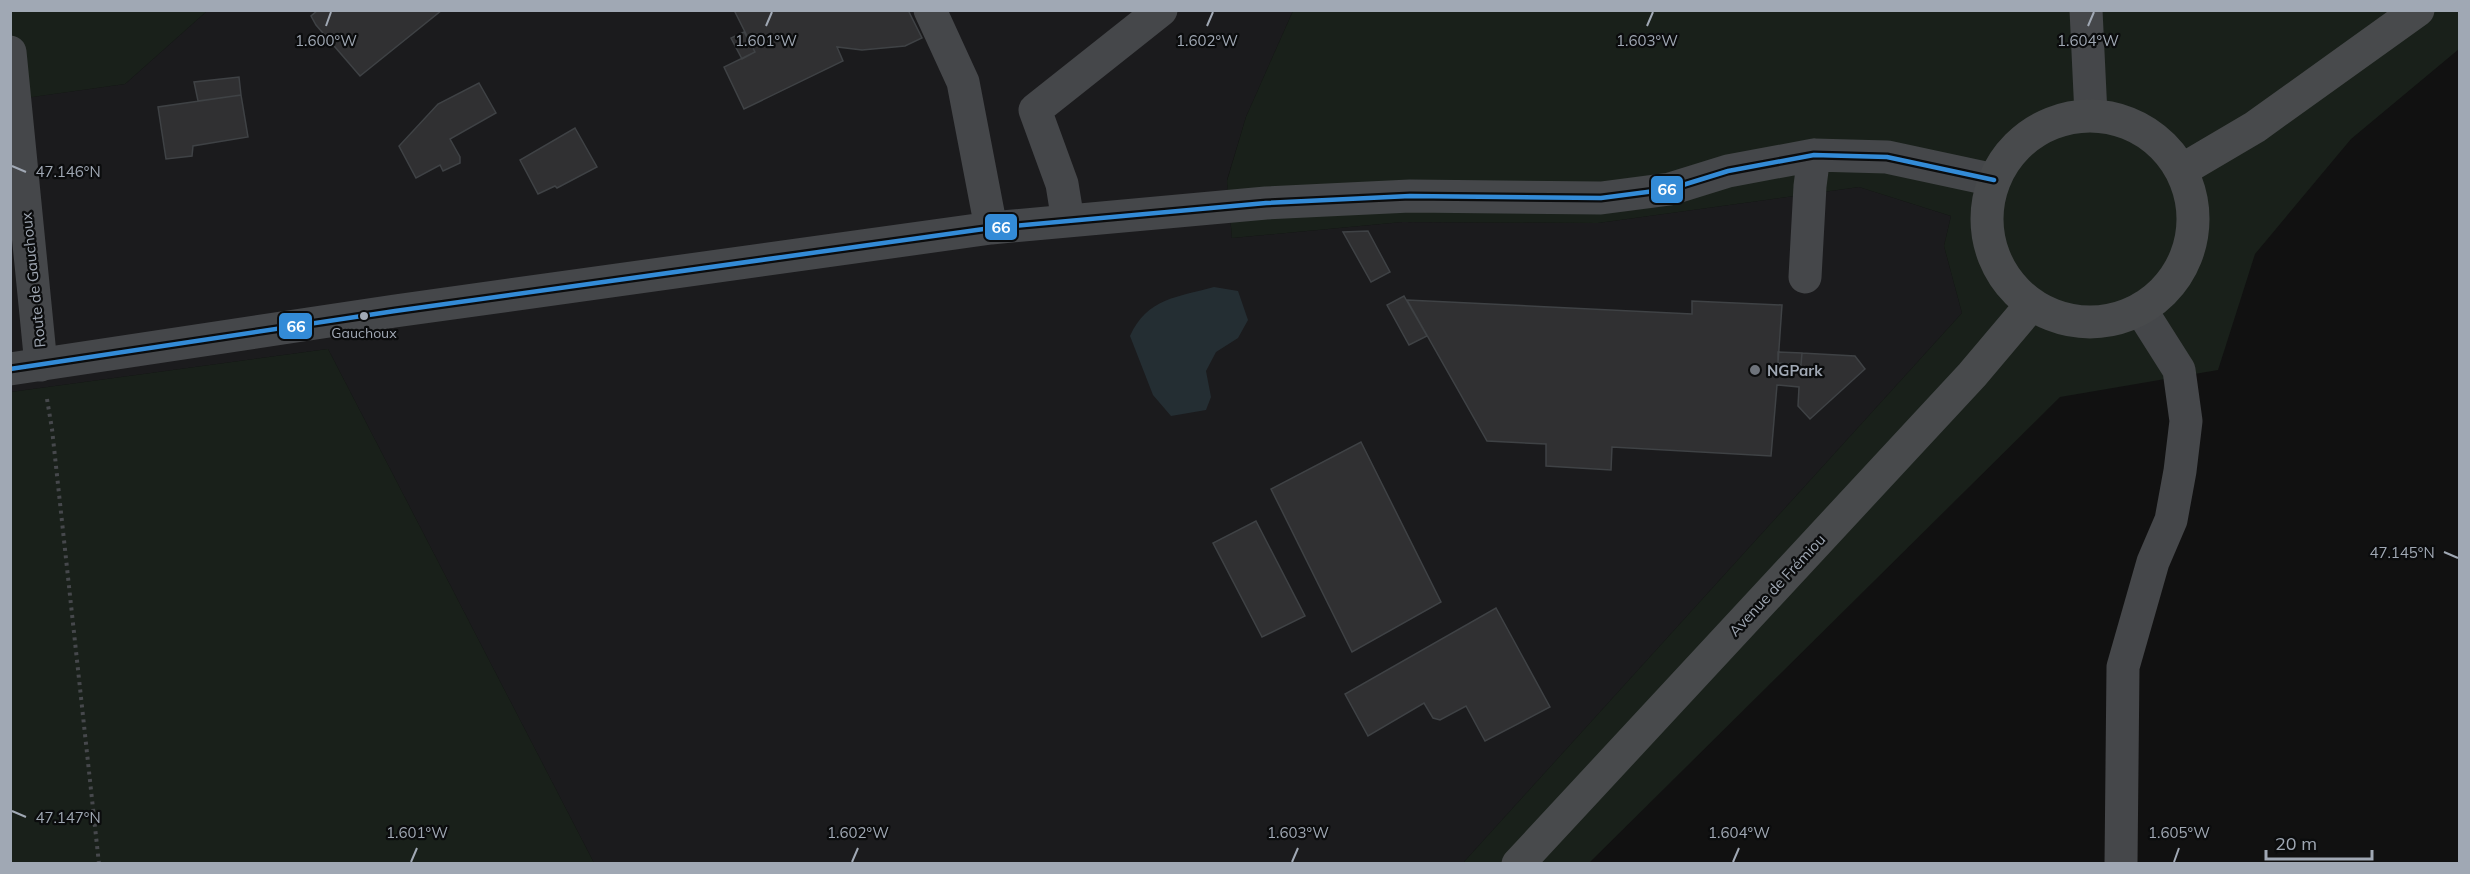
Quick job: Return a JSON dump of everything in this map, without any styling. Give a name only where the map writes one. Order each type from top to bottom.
[{"type":"main road","points":[[2182,170],[2255,127],[2418,10]]},
{"type":"main road","points":[[2091,115],[2119,119],[2144,130],[2166,148],[2182,170],[2193,201],[2194,233],[2184,264],[2166,290],[2141,310],[2114,320],[2086,323],[2058,317],[2032,304],[2007,280],[1991,249],[1986,214],[1994,180],[2010,153],[2033,132],[2061,120],[2091,115]]},
{"type":"main road","name":"Avenue de Frémiou","points":[[1518,864],[1972,375],[2032,304]]},
{"type":"street","points":[[930,10],[963,82],[991,228]]},
{"type":"street","points":[[1068,221],[1062,184],[1035,111],[1161,10]]},
{"type":"street","points":[[2086,10],[2091,115]]},
{"type":"street","name":"Route de Gauchoux","points":[[10,52],[26,367]]},
{"type":"street","points":[[26,367],[395,311],[991,228],[1266,203],[1410,196],[1601,198],[1670,189],[1728,171],[1814,154],[1887,157],[1994,180]]},
{"type":"street","points":[[1805,277],[1814,154]]},
{"type":"street","points":[[2121,864],[2123,667],[2153,562],[2171,520],[2186,421],[2179,370],[2141,310]]},
{"type":"path","points":[[26,367],[52,429],[99,864]]},
{"type":"shaded area","points":[[10,11],[207,11],[125,84],[11,100]]},
{"type":"shaded area","points":[[207,11],[1293,11],[1246,117],[1227,180],[1232,238],[1402,222],[1598,223],[1859,187],[1951,216],[1944,246],[1962,313],[1463,863],[594,863],[328,349],[11,392],[10,100],[125,84]]},
{"type":"shaded area","points":[[1293,11],[2459,11],[2459,49],[2351,139],[2255,254],[2218,370],[2060,397],[1589,863],[1463,863],[1962,313],[1944,246],[1951,216],[1859,187],[1598,223],[1402,222],[1232,238],[1227,181],[1246,117]]},
{"type":"shaded area","points":[[1214,287],[1238,291],[1248,320],[1238,338],[1216,352],[1206,371],[1211,397],[1206,410],[1171,416],[1153,395],[1130,336],[1137,323],[1155,306],[1176,297]]},
{"type":"shaded area","points":[[328,349],[594,863],[11,863],[11,392]]},
{"type":"building","points":[[318,10],[442,10],[360,76],[316,25],[311,16]]},
{"type":"building","points":[[734,10],[908,10],[922,38],[905,46],[862,50],[837,47],[843,61],[744,109],[724,67],[755,52]]},
{"type":"building","points":[[744,32],[755,52],[742,59],[731,38]]},
{"type":"building","points":[[239,77],[241,95],[198,101],[194,82]]},
{"type":"building","points":[[479,83],[496,113],[450,139],[460,157],[460,163],[443,171],[440,165],[416,178],[399,146],[438,104]]},
{"type":"building","points":[[241,95],[248,137],[193,146],[192,156],[166,159],[158,107]]},
{"type":"building","points":[[575,128],[597,167],[557,188],[555,186],[538,194],[520,160]]},
{"type":"building","points":[[1368,231],[1390,272],[1371,282],[1343,232]]},
{"type":"building","points":[[1404,296],[1427,336],[1409,345],[1387,305]]},
{"type":"building","points":[[1407,300],[1692,314],[1692,301],[1782,305],[1778,363],[1801,365],[1802,353],[1855,356],[1865,369],[1810,419],[1798,406],[1799,387],[1777,385],[1771,456],[1612,447],[1611,470],[1546,466],[1546,444],[1487,441]]},
{"type":"building","points":[[1778,352],[1802,353],[1801,365],[1778,363]]},
{"type":"building","points":[[1361,442],[1441,602],[1352,652],[1271,489]]},
{"type":"building","points":[[1256,521],[1305,616],[1262,637],[1213,543]]},
{"type":"building","points":[[1496,608],[1550,707],[1485,741],[1466,706],[1440,720],[1433,718],[1424,703],[1368,736],[1345,694]]},
{"type":"transit line","name":"66","points":[[10,369],[395,311],[991,228],[1266,203],[1410,196],[1601,198],[1670,189],[1728,171],[1814,155],[1887,157],[1994,180]]},
{"type":"place","name":"Gauchoux","points":[[364,316]]},
{"type":"place","name":"NGPark","points":[[1755,370]]}]
